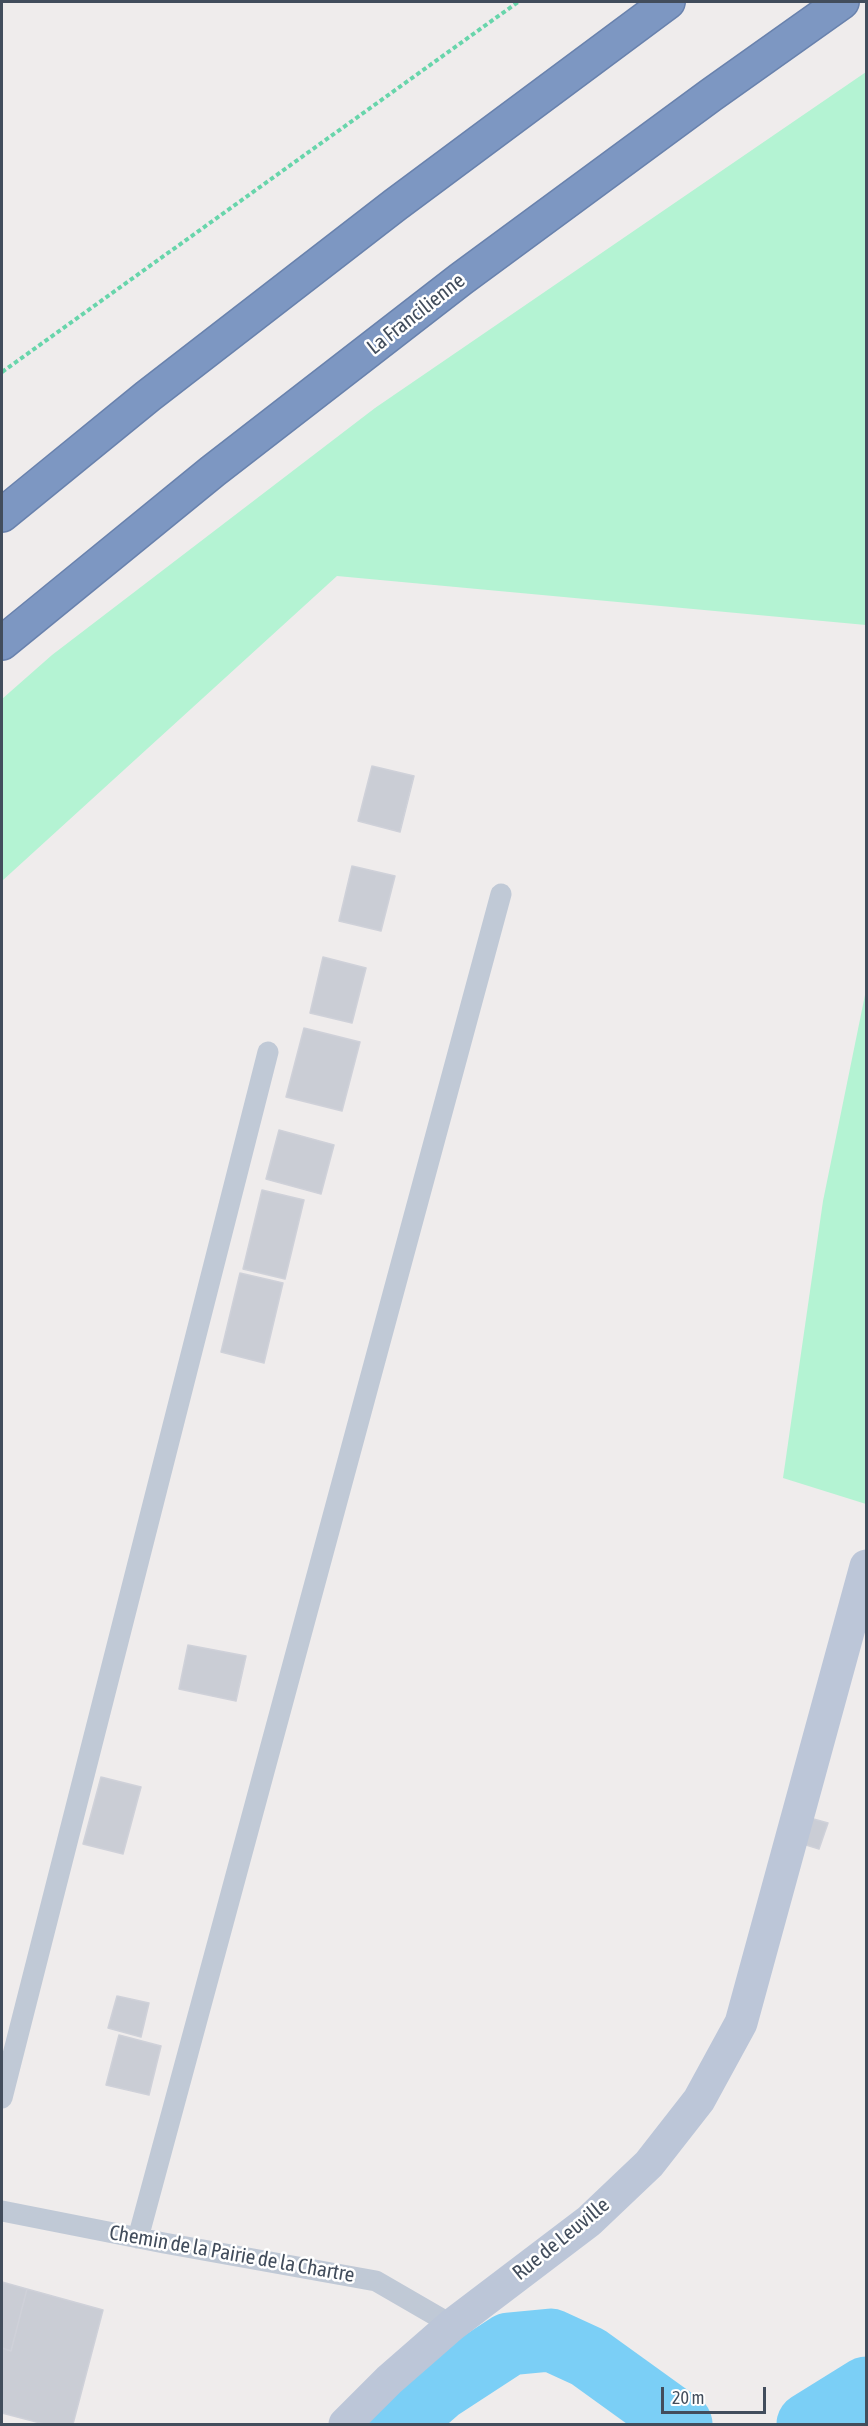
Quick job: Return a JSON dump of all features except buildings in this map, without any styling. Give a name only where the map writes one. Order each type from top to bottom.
[{"type":"highway","points":[[2,515],[148,396],[395,205],[668,2]]},
{"type":"highway","name":"La Francilienne","points":[[2,643],[213,471],[461,279],[711,94],[842,2]]},
{"type":"street","name":"Rue de Leuville","points":[[345,2424],[389,2380],[452,2325],[588,2221],[649,2164],[699,2100],[741,2023],[867,1566]]},
{"type":"lane","points":[[138,2238],[501,894]]},
{"type":"lane","points":[[2,2098],[268,1052]]},
{"type":"lane","name":"Chemin de la Pairie de la Chartre","points":[[2,2211],[376,2281],[452,2325]]},
{"type":"path","points":[[2,372],[518,2]]},
{"type":"green space","points":[[866,72],[866,625],[337,576],[2,881],[2,699],[52,655],[375,408]]},
{"type":"green space","points":[[866,990],[866,1504],[783,1478],[823,1201]]},
{"type":"waterway","points":[[400,2424],[440,2389],[509,2344],[551,2340],[588,2357],[681,2424]]},
{"type":"waterway","points":[[808,2424],[866,2388]]}]
